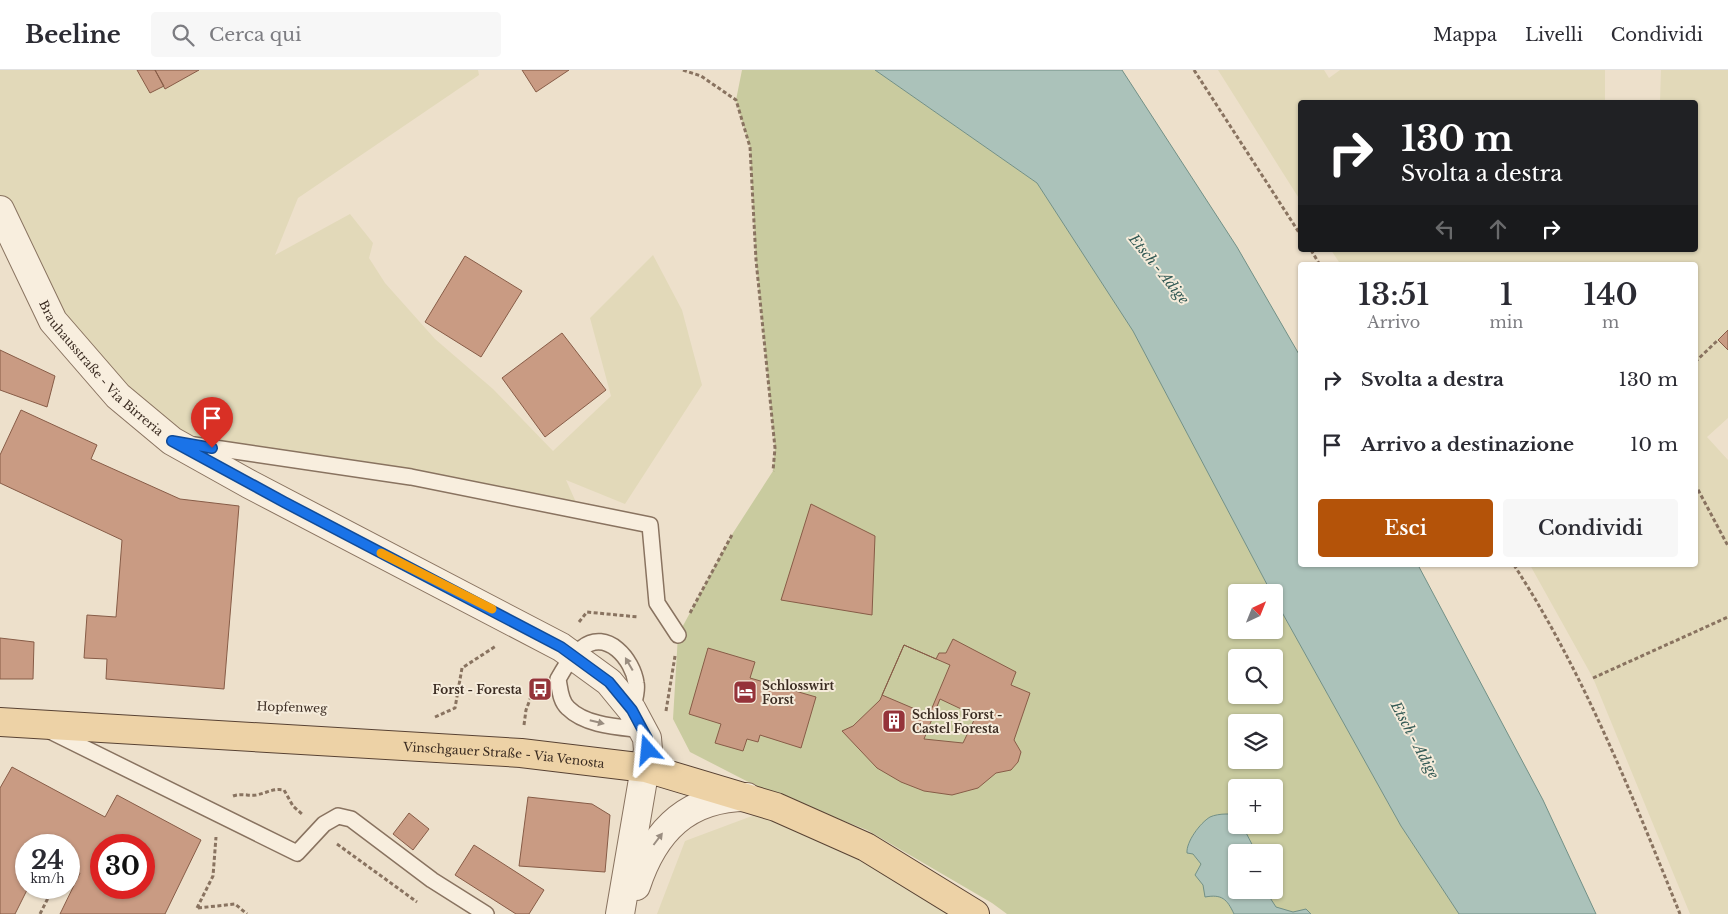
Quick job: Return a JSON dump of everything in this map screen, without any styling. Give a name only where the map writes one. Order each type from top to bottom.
[{"type":"main road","name":"Vinschgauer Straße - Via Venosta","points":[[0,722],[40,726],[521,753],[646,768],[776,807],[866,847],[975,914]]},
{"type":"street","name":"Brauhausstraße - Via Birreria","points":[[0,210],[53,321],[118,396],[172,441],[327,525],[538,635],[573,656],[609,682],[637,720],[647,738],[648,750],[621,914]]},
{"type":"street","points":[[621,914],[630,903],[653,847],[668,826],[684,814],[709,802],[726,797],[747,797]]},
{"type":"lane","points":[[172,441],[411,477],[650,525],[657,603],[678,635]]},
{"type":"lane","points":[[573,656],[558,679],[561,697],[567,708],[583,718],[617,727],[637,720]]},
{"type":"lane","points":[[40,726],[297,854],[324,824],[338,816],[352,819],[432,880],[486,914]]},
{"type":"path","points":[[683,70],[701,76],[736,100],[750,147],[756,260],[775,448],[773,471]]},
{"type":"path","points":[[1194,70],[1298,231]]},
{"type":"path","points":[[1698,359],[1718,340]]},
{"type":"path","points":[[1698,490],[1728,546]]},
{"type":"path","points":[[1515,567],[1534,596],[1581,684],[1680,914]]},
{"type":"path","points":[[586,612],[645,618],[678,635]]},
{"type":"path","points":[[1593,678],[1728,618]]},
{"type":"path","points":[[430,719],[455,708],[462,668],[486,650],[513,638],[538,635]]},
{"type":"path","points":[[334,842],[417,902]]},
{"type":"path","points":[[40,914],[48,899]]},
{"type":"path","points":[[198,908],[236,904],[247,914]]},
{"type":"shaded area","points":[[0,70],[478,70],[479,75],[298,198],[275,255],[350,214],[373,243],[369,258],[385,283],[435,339],[493,389],[553,451],[611,396],[590,318],[653,255],[682,310],[702,385],[625,504],[566,480],[579,509],[172,441],[53,321],[0,210]]},
{"type":"shaded area","points":[[1218,70],[1324,70],[1329,78],[1340,70],[1605,70],[1605,100],[1298,100],[1298,197]]},
{"type":"shaded area","points":[[1661,70],[1728,70],[1728,330],[1718,340],[1728,350],[1728,418],[1707,437],[1728,460],[1728,914],[1690,914],[1593,678],[1531,567],[1698,567],[1698,262],[1339,262],[1332,252],[1698,252],[1698,100],[1660,100]]},
{"type":"shaded area","points":[[776,807],[975,914],[657,914],[685,841]]},
{"type":"green space","points":[[742,70],[875,70],[1037,183],[1133,331],[1267,584],[1228,584],[1228,639],[1283,639],[1283,614],[1401,826],[1459,914],[1007,914],[992,903],[867,830],[764,790],[690,752],[673,719],[678,635],[733,533],[773,471],[775,448],[756,260],[750,147],[736,100]]},
{"type":"water","name":"Etsch - Adige","points":[[875,70],[1122,70],[1237,247],[1298,353],[1298,567],[1419,567],[1543,800],[1596,914],[1459,914],[1401,826],[1283,614],[1283,584],[1267,584],[1133,331],[1037,183]]},
{"type":"water","points":[[1228,814],[1228,834],[1247,834],[1252,844],[1228,844],[1228,899],[1271,899],[1276,907],[1293,912],[1306,909],[1311,914],[1234,914],[1226,901],[1220,897],[1205,897],[1203,885],[1195,875],[1201,864],[1193,854],[1187,853],[1187,849],[1198,828],[1210,817]]},
{"type":"building","points":[[137,70],[155,70],[164,86],[150,93]]},
{"type":"building","points":[[155,70],[199,70],[165,89]]},
{"type":"building","points":[[522,70],[569,70],[536,92]]},
{"type":"building","points":[[465,256],[522,291],[481,357],[425,322]]},
{"type":"building","points":[[1728,330],[1728,350],[1718,340]]},
{"type":"building","points":[[562,333],[606,390],[545,437],[502,378]]},
{"type":"building","points":[[0,350],[55,376],[47,407],[0,390]]},
{"type":"building","points":[[21,410],[97,445],[91,459],[180,499],[239,506],[224,689],[106,679],[107,659],[84,658],[87,615],[116,617],[122,540],[0,483],[0,455]]},
{"type":"building","points":[[811,504],[875,536],[872,615],[781,600]]},
{"type":"building","points":[[0,638],[34,642],[33,679],[0,679]]},
{"type":"building","name":"Schloss Forst - Castel Foresta","points":[[953,639],[1016,672],[1011,685],[1030,693],[1014,740],[1021,752],[1018,762],[1011,770],[996,773],[978,788],[952,795],[924,791],[901,782],[877,768],[842,731],[853,726],[880,700],[904,645],[936,659],[939,653],[946,653]],"holes":[[[940,699],[976,716],[963,743],[924,739]]]},
{"type":"building","points":[[904,645],[950,665],[929,715],[882,695]]},
{"type":"building","points":[[708,648],[755,662],[750,678],[816,697],[801,748],[760,735],[758,742],[747,739],[743,751],[715,743],[721,724],[689,714]]},
{"type":"building","points":[[12,767],[105,817],[117,795],[201,840],[165,914],[60,914],[67,899],[80,899],[80,834],[15,834],[15,899],[22,899],[15,914],[0,914],[0,788]]},
{"type":"building","points":[[528,797],[592,804],[610,815],[605,872],[519,866]]},
{"type":"building","points":[[409,813],[429,829],[413,850],[393,834]]},
{"type":"building","points":[[474,845],[544,890],[529,914],[516,914],[455,875]]},
{"type":"slow traffic","points":[[381,553],[492,609]]},
{"type":"place","name":"Forst - Foresta","points":[[540,689]]},
{"type":"place","name":"Schlosswirt Forst","points":[[745,692]]},
{"type":"place","name":"Schloss Forst - Castel Foresta","points":[[894,721]]},
{"type":"route","points":[[212,448],[172,441],[249,484],[503,615],[561,647],[609,682],[632,710],[647,738],[648,750]]}]
